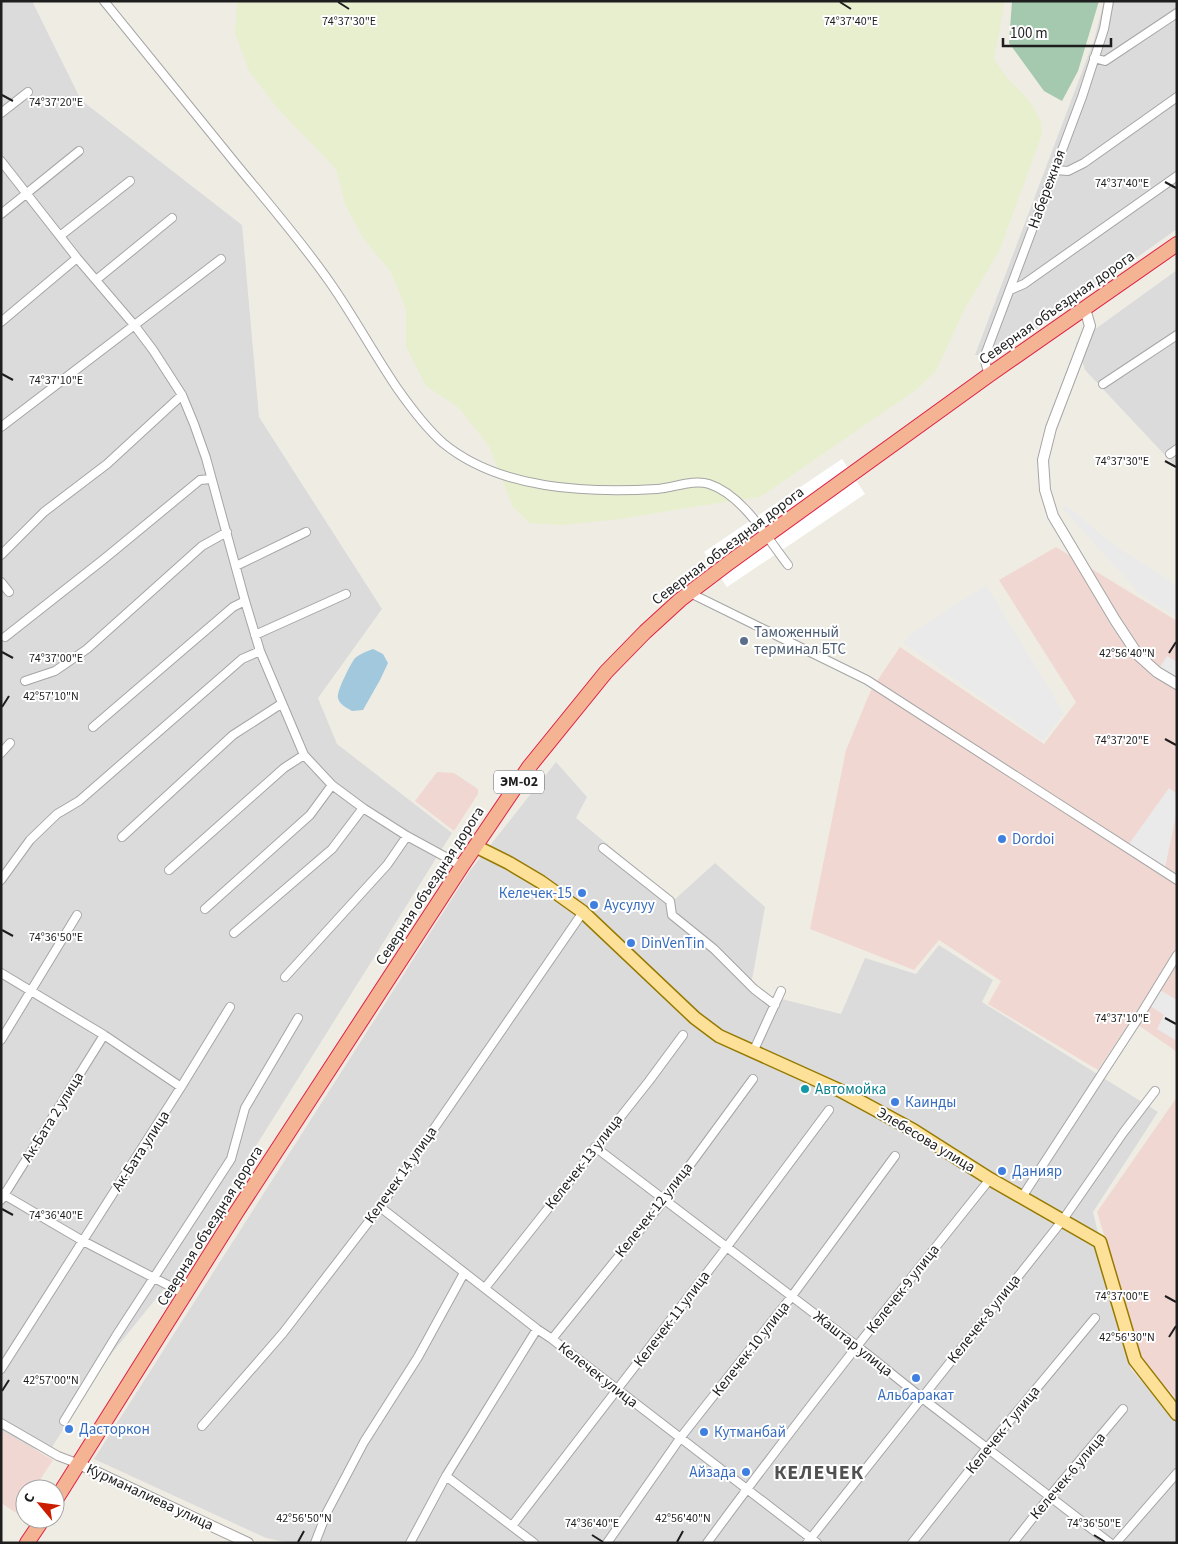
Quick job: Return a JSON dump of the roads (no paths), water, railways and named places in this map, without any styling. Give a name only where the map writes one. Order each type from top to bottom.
[{"type":"highway","name":"Северная объездная дорога","points":[[65,1486],[236,1213],[475,846],[529,767],[606,672],[680,600],[730,562],[990,375],[1177,244]]},
{"type":"highway","points":[[27,1543],[36,1529]]},
{"type":"main road","name":"Элебесова улица","points":[[475,846],[542,882],[583,912],[695,1018],[719,1036],[841,1091],[913,1130],[990,1179],[1100,1242],[1135,1360],[1177,1414]]},
{"type":"street","points":[[104,1],[331,283],[385,370],[415,414],[443,442],[471,462],[523,481],[587,490],[660,489],[699,482],[709,484],[726,493],[747,511],[788,565]]},
{"type":"street","name":"Набережная","points":[[990,375],[984,358],[1055,170],[1104,29],[1109,1]]},
{"type":"street","points":[[1094,58],[1105,61],[1177,13]]},
{"type":"street","points":[[1,113],[28,92]]},
{"type":"street","points":[[1055,170],[1068,171],[1084,163],[1177,97]]},
{"type":"street","points":[[1,214],[79,151]]},
{"type":"street","points":[[1,162],[77,258],[135,326],[182,395],[206,458],[260,651],[304,755],[332,785],[364,808],[407,836],[462,866]]},
{"type":"street","points":[[1010,290],[1024,284],[1177,176]]},
{"type":"street","points":[[60,236],[130,181]]},
{"type":"street","points":[[96,280],[172,218]]},
{"type":"street","points":[[1,322],[77,258]]},
{"type":"street","points":[[1,427],[221,259]]},
{"type":"street","points":[[1085,309],[1090,326],[1051,428],[1043,460],[1045,490],[1052,516],[1138,655],[1157,672],[1177,684]]},
{"type":"street","points":[[1103,384],[1177,335]]},
{"type":"street","points":[[1,555],[44,512],[107,464],[182,395]]},
{"type":"street","points":[[5,637],[200,480],[211,479]]},
{"type":"street","points":[[25,681],[55,671],[87,649],[202,546],[227,532]]},
{"type":"street","points":[[236,566],[306,532]]},
{"type":"street","points":[[1,582],[9,592]]},
{"type":"street","points":[[690,593],[867,680],[1177,880]]},
{"type":"street","points":[[255,635],[346,594]]},
{"type":"street","points":[[94,727],[232,607],[245,601]]},
{"type":"street","points":[[1,880],[30,840],[57,814],[78,801],[242,659],[260,651]]},
{"type":"street","points":[[122,837],[233,735],[281,704]]},
{"type":"street","points":[[1,753],[10,743]]},
{"type":"street","points":[[169,870],[284,768],[304,755]]},
{"type":"street","points":[[205,909],[310,815],[332,785]]},
{"type":"street","points":[[234,933],[332,849],[364,808]]},
{"type":"street","points":[[285,978],[387,865],[407,836]]},
{"type":"street","points":[[603,848],[670,901],[672,915],[714,949],[754,989],[775,1005]]},
{"type":"street","name":"Келечек 14 улица","points":[[202,1426],[283,1333],[380,1207],[583,912]]},
{"type":"street","points":[[1,1040],[76,915]]},
{"type":"street","points":[[1022,1197],[1177,955]]},
{"type":"street","points":[[1,973],[104,1035],[181,1087]]},
{"type":"street","points":[[753,1052],[781,991]]},
{"type":"street","name":"Ак-Бата улица","points":[[1,1369],[230,1007]]},
{"type":"street","points":[[64,1422],[153,1278],[231,1159],[245,1108],[298,1018]]},
{"type":"street","name":"Ак-Бата 2 улица","points":[[2,1196],[104,1035]]},
{"type":"street","name":"Келечек-13 улица","points":[[485,1288],[683,1035]]},
{"type":"street","name":"Келечек-12 улица","points":[[552,1339],[665,1199],[753,1079]]},
{"type":"street","name":"Келечек-8 улица","points":[[812,1541],[1062,1221],[1154,1091]]},
{"type":"street","name":"Келечек-11 улица","points":[[512,1526],[726,1248],[829,1110]]},
{"type":"street","name":"Жаштар улица","points":[[595,1147],[858,1346],[922,1398],[1110,1543]]},
{"type":"street","name":"Келечек-10 улица","points":[[607,1543],[681,1437],[792,1296],[895,1156]]},
{"type":"street","name":"Келечек-9 улица","points":[[707,1543],[747,1488],[990,1179]]},
{"type":"street","points":[[2,1196],[83,1242],[185,1294]]},
{"type":"street","name":"Келечек улица","points":[[380,1207],[747,1488],[812,1541]]},
{"type":"street","points":[[315,1543],[327,1512],[364,1442],[418,1357],[464,1273]]},
{"type":"street","name":"Келечек-7 улица","points":[[912,1543],[987,1448],[1095,1318]]},
{"type":"street","points":[[410,1543],[446,1476],[537,1329]]},
{"type":"street","name":"Келечек-6 улица","points":[[1013,1543],[1123,1409]]},
{"type":"street","points":[[1,1423],[58,1456],[79,1464]]},
{"type":"street","name":"Курманалиева улица","points":[[79,1464],[248,1543]]},
{"type":"street","points":[[1116,1543],[1177,1473]]},
{"type":"street","points":[[446,1476],[534,1543]]},
{"type":"water","points":[[373,649],[383,654],[388,663],[363,710],[352,711],[340,702],[338,698],[339,690],[355,658]]},
{"type":"place","name":"Таможенный терминал БТС","points":[[744,641]]},
{"type":"place","name":"Dordoi","points":[[1002,839]]},
{"type":"place","name":"Келечек-15","points":[[582,893]]},
{"type":"place","name":"Аусулуу","points":[[594,905]]},
{"type":"place","name":"DinVenTin","points":[[631,943]]},
{"type":"place","name":"Автомойка","points":[[805,1089]]},
{"type":"place","name":"Каинды","points":[[895,1102]]},
{"type":"place","name":"Данияр","points":[[1002,1171]]},
{"type":"place","name":"Альбаракат","points":[[916,1378]]},
{"type":"place","name":"Дасторкон","points":[[69,1429]]},
{"type":"place","name":"Кутманбай","points":[[704,1432]]},
{"type":"place","name":"Айзада","points":[[746,1472]]},
{"type":"district","name":"КЕЛЕЧЕК","points":[[819,1473]]}]
